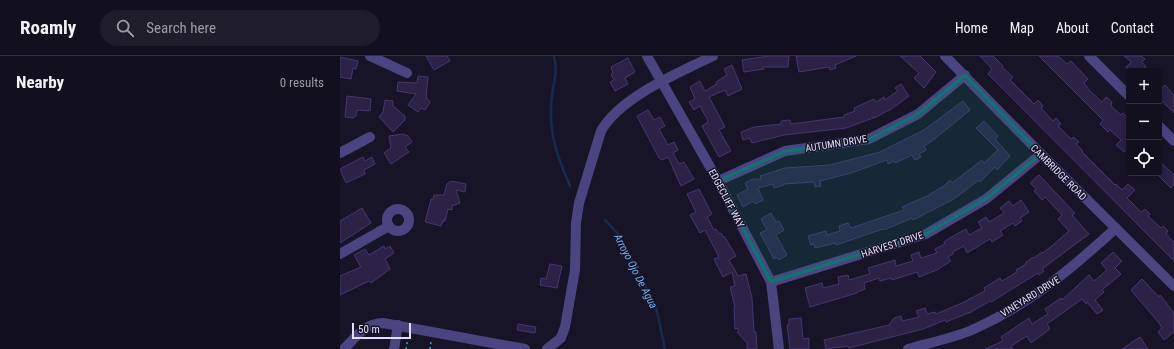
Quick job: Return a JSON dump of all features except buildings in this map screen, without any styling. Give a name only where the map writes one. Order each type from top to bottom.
[{"type":"street","points":[[370,56],[407,73]]},
{"type":"street","name":"EDGECLIFF WAY","points":[[647,56],[718,181],[771,282],[779,349]]},
{"type":"street","points":[[548,349],[561,338],[565,327],[575,270],[576,223],[579,203],[601,130],[613,114],[662,81],[714,56]]},
{"type":"street","name":"CAMBRIDGE ROAD","points":[[945,56],[1174,286]]},
{"type":"street","points":[[1089,56],[1126,93]]},
{"type":"street","name":"AUTUMN DRIVE","points":[[718,181],[785,151],[869,139],[918,114],[965,75]]},
{"type":"street","points":[[1162,129],[1174,141]]},
{"type":"street","points":[[340,153],[370,137]]},
{"type":"street","name":"HARVEST DRIVE","points":[[771,282],[926,234],[986,199],[1041,154]]},
{"type":"street","points":[[340,254],[389,226]]},
{"type":"street","name":"VINEYARD DRIVE","points":[[908,349],[971,330],[1019,306],[1063,275],[1116,228]]},
{"type":"street","points":[[344,349],[371,324],[383,323],[398,325],[475,344],[525,349]]},
{"type":"street","points":[[394,349],[398,325]]},
{"type":"path","points":[[406,349],[409,335]]},
{"type":"highlighted area","points":[[965,75],[1041,154],[986,199],[926,234],[771,282],[718,181],[785,151],[869,139],[918,114]]},
{"type":"waterway","name":"Arroyo Ojo De Agua","points":[[554,56],[556,72],[551,108],[552,132],[557,153],[570,186]]},
{"type":"waterway","name":"Arroyo Ojo De Agua","points":[[605,220],[618,234],[656,307],[665,349]]}]
